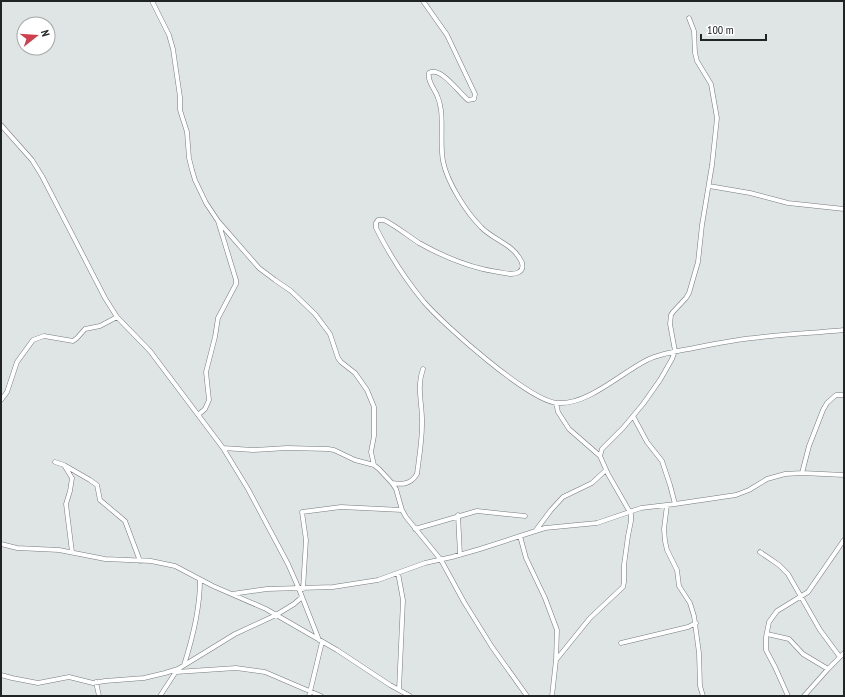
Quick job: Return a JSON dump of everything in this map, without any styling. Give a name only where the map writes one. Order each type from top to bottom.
[{"type":"street","points":[[152,1],[172,41],[180,98],[180,110],[186,132],[189,158],[193,175],[206,203],[218,221],[259,268],[291,291],[315,314],[330,334],[338,358],[355,373],[367,390],[374,407],[374,436],[371,452],[374,465],[392,483],[402,510],[415,529],[441,560],[464,602],[492,647],[527,696]]},
{"type":"street","points":[[423,1],[447,36],[475,94],[474,99],[468,100],[442,75],[432,71],[429,73],[428,78],[438,98],[441,111],[442,152],[447,173],[470,214],[481,228],[517,254],[523,266],[522,270],[515,274],[491,271],[451,259],[421,244],[384,220],[378,220],[376,223],[376,228],[414,290],[436,315],[468,344],[513,380],[536,395],[556,404],[564,403],[577,400],[594,392],[628,370],[658,355],[754,338],[844,330]]},
{"type":"street","points":[[600,456],[604,446],[633,416],[660,380],[675,352],[670,324],[671,315],[686,298],[692,286],[700,251],[702,225],[709,186],[716,127],[716,109],[711,84],[696,57],[694,31],[689,18]]},
{"type":"street","points":[[1,125],[32,160],[42,176],[105,298],[117,317],[150,351],[223,448],[248,490],[301,589]]},
{"type":"street","points":[[709,186],[788,203],[844,209]]},
{"type":"street","points":[[198,415],[205,409],[209,400],[206,372],[218,318],[236,284],[218,221]]},
{"type":"street","points":[[1,400],[7,392],[17,362],[33,340],[44,336],[73,341],[85,329],[100,326],[117,317]]},
{"type":"street","points":[[392,483],[405,484],[417,474],[422,424],[419,383],[422,369]]},
{"type":"street","points":[[802,473],[809,446],[825,405],[836,395],[844,395]]},
{"type":"street","points":[[556,404],[558,412],[569,429],[600,456],[606,470],[630,510],[632,521],[628,533],[624,565],[624,582],[622,586],[618,592],[594,613],[556,660]]},
{"type":"street","points":[[633,416],[647,442],[662,461],[668,476],[674,504]]},
{"type":"street","points":[[223,448],[253,450],[287,448],[328,449],[334,450],[355,460],[374,465]]},
{"type":"street","points":[[55,462],[95,482],[100,500],[125,521],[140,561]]},
{"type":"street","points":[[64,466],[72,478],[66,504],[72,552]]},
{"type":"street","points":[[536,530],[563,497],[592,483],[606,470]]},
{"type":"street","points":[[232,594],[268,589],[333,587],[362,583],[385,578],[425,563],[460,555],[536,530],[554,526],[597,522],[630,510],[650,506],[736,495],[772,477],[785,474],[802,473],[844,475]]},
{"type":"street","points":[[667,505],[664,531],[665,545],[677,570],[679,586],[692,609],[696,623],[700,667],[700,686],[703,696]]},
{"type":"street","points":[[309,694],[321,641],[302,597],[301,589],[306,540],[302,512],[342,506],[402,510]]},
{"type":"street","points":[[415,529],[458,515],[479,511],[525,516]]},
{"type":"street","points":[[458,515],[460,555]]},
{"type":"street","points":[[520,536],[526,558],[541,588],[556,624],[556,660],[552,696]]},
{"type":"street","points":[[788,696],[766,650],[766,634],[769,622],[775,613],[808,592],[844,540]]},
{"type":"street","points":[[1,544],[17,548],[46,549],[72,552],[105,559],[165,563],[175,566],[200,580],[253,603],[276,615],[410,696]]},
{"type":"street","points":[[760,552],[771,558],[783,569],[840,657]]},
{"type":"street","points":[[398,573],[403,600],[399,690]]},
{"type":"street","points":[[184,665],[197,616],[200,597],[200,580]]},
{"type":"street","points":[[160,696],[177,670],[184,665],[235,634],[276,615],[294,604],[302,597]]},
{"type":"street","points":[[621,643],[688,627],[696,623]]},
{"type":"street","points":[[766,634],[789,639],[803,654],[828,669]]},
{"type":"street","points":[[804,696],[844,653]]},
{"type":"street","points":[[1,675],[38,683],[69,677],[88,682],[96,682],[144,678],[177,670],[234,668],[265,672],[309,694],[321,696]]},
{"type":"street","points":[[96,682],[99,696]]}]
